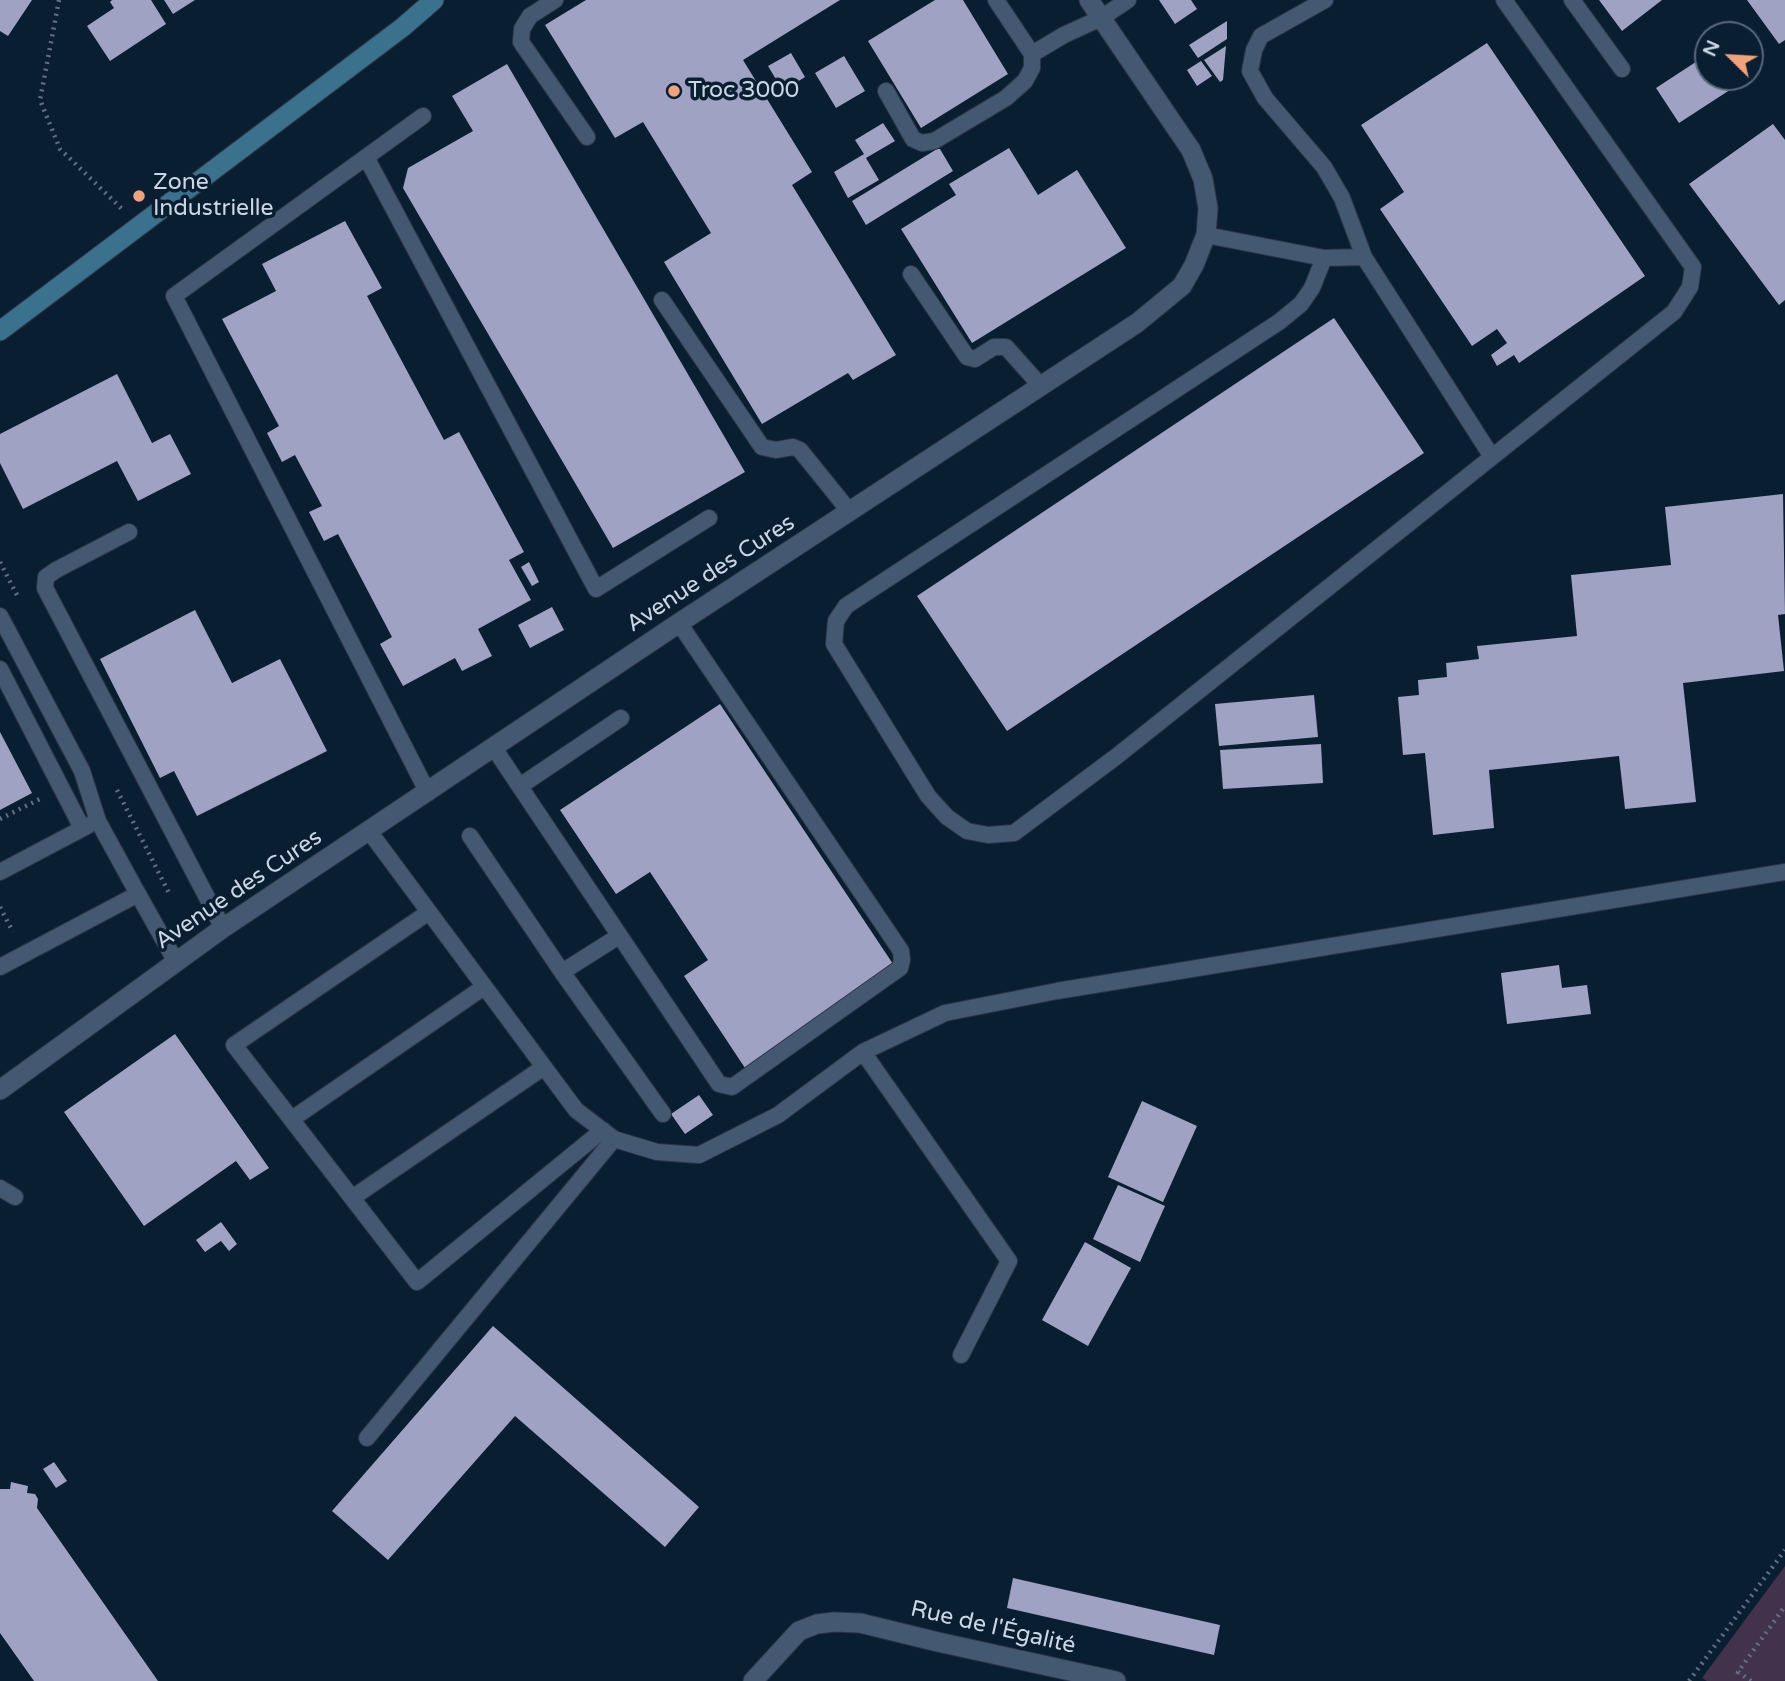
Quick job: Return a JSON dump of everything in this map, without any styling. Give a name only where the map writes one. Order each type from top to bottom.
[{"type":"main road","points":[[0,331],[434,0]]},
{"type":"main road","points":[[402,27],[446,0]]},
{"type":"street","name":"Avenue des Cures","points":[[2,1083],[223,928],[1161,306],[1182,286],[1206,234],[1208,208],[1204,188],[1191,150],[1089,0]]},
{"type":"street","name":"Rue de l'Égalité","points":[[753,1681],[799,1632],[817,1624],[834,1622],[860,1623],[1116,1681]]},
{"type":"lane","points":[[555,0],[530,16],[522,29],[521,43],[587,137]]},
{"type":"lane","points":[[886,91],[913,139],[922,143],[934,141],[1006,98],[1025,81],[1032,68],[1032,54],[996,0]]},
{"type":"lane","points":[[1032,54],[1063,35],[1101,18],[1128,0]]},
{"type":"lane","points":[[1325,0],[1261,36],[1254,50],[1250,71],[1265,98],[1324,167],[1342,198],[1364,257],[1492,457]]},
{"type":"lane","points":[[1324,258],[1312,288],[1301,304],[1279,322],[846,607],[836,621],[834,644],[928,796],[947,817],[967,831],[988,835],[1014,832],[1117,756],[1674,312],[1690,287],[1693,267],[1504,0]]},
{"type":"lane","points":[[1572,0],[1622,69]]},
{"type":"lane","points":[[423,116],[174,296],[428,793]]},
{"type":"lane","points":[[366,157],[596,589],[709,518]]},
{"type":"lane","points":[[1206,234],[1324,258],[1364,257]]},
{"type":"lane","points":[[911,274],[967,357],[975,359],[994,346],[1006,347],[1040,385]]},
{"type":"lane","points":[[662,300],[762,447],[776,450],[793,447],[800,450],[850,512]]},
{"type":"lane","points":[[129,532],[56,570],[46,577],[45,588],[223,928]]},
{"type":"lane","points":[[0,616],[82,771],[98,821],[176,962]]},
{"type":"lane","points":[[494,748],[719,1084],[732,1087],[900,968],[901,951],[679,624]]},
{"type":"lane","points":[[0,669],[82,828]]},
{"type":"lane","points":[[520,786],[621,718]]},
{"type":"lane","points":[[0,872],[98,821]]},
{"type":"lane","points":[[369,831],[576,1110],[608,1135],[657,1152],[699,1155],[778,1115],[863,1052],[946,1013],[1057,991],[1785,872]]},
{"type":"lane","points":[[470,836],[663,1114]]},
{"type":"lane","points":[[0,967],[138,894]]},
{"type":"lane","points":[[429,912],[234,1045],[417,1282],[608,1135]]},
{"type":"lane","points":[[562,972],[620,936]]},
{"type":"lane","points":[[292,1119],[484,987]]},
{"type":"lane","points":[[863,1052],[1009,1261],[961,1355]]},
{"type":"lane","points":[[352,1198],[544,1067]]},
{"type":"lane","points":[[367,1438],[608,1135]]},
{"type":"lane","points":[[0,1188],[15,1197]]},
{"type":"path","points":[[60,0],[40,100],[60,149],[140,226]]},
{"type":"path","points":[[1689,1681],[1785,1550]]},
{"type":"path","points":[[1751,1681],[1738,1672],[1785,1606]]},
{"type":"shaded area","points":[[1785,1566],[1785,1681],[1707,1681],[1702,1678]]},
{"type":"building","points":[[0,0],[32,0],[8,36],[0,31]]},
{"type":"building","points":[[151,0],[166,24],[110,61],[87,26],[114,8],[110,2]]},
{"type":"building","points":[[164,0],[195,0],[173,14]]},
{"type":"building","points":[[586,0],[840,0],[743,60],[812,172],[792,185],[896,355],[853,380],[848,373],[762,424],[664,262],[711,233],[643,122],[615,138],[545,25]]},
{"type":"building","points":[[935,0],[963,0],[1008,74],[921,128],[868,41]]},
{"type":"building","points":[[1159,0],[1191,0],[1197,9],[1175,24]]},
{"type":"building","points":[[1599,0],[1662,0],[1622,31]]},
{"type":"building","points":[[1747,0],[1785,0],[1785,40],[1779,44]]},
{"type":"building","points":[[1227,21],[1227,39],[1198,58],[1189,45]]},
{"type":"building","points":[[1487,43],[1645,276],[1519,363],[1514,355],[1497,366],[1491,355],[1507,343],[1497,329],[1472,346],[1380,209],[1404,192],[1361,125]]},
{"type":"building","points":[[1226,46],[1223,80],[1220,82],[1204,60]]},
{"type":"building","points":[[791,53],[805,77],[783,91],[768,66]]},
{"type":"building","points":[[844,56],[865,91],[836,108],[815,73]]},
{"type":"building","points":[[1201,61],[1212,76],[1197,86],[1187,70]]},
{"type":"building","points":[[1694,63],[1694,91],[1728,91],[1679,123],[1656,88]]},
{"type":"building","points":[[507,64],[745,472],[613,548],[403,188],[408,168],[473,131],[452,96]]},
{"type":"building","points":[[883,123],[895,141],[866,158],[879,180],[848,198],[834,172],[864,154],[855,140]]},
{"type":"building","points":[[1773,124],[1785,140],[1785,300],[1779,305],[1689,184]]},
{"type":"building","points":[[1009,148],[1038,195],[1077,170],[1126,248],[972,343],[901,229],[956,195],[949,184]]},
{"type":"building","points":[[940,149],[953,171],[866,225],[852,201]]},
{"type":"building","points":[[345,221],[382,288],[367,296],[444,440],[459,432],[524,552],[509,560],[531,600],[478,629],[492,656],[462,671],[455,658],[403,686],[380,644],[392,637],[338,534],[324,541],[309,512],[322,506],[295,455],[282,462],[267,433],[279,426],[222,319],[276,291],[262,264]]},
{"type":"building","points":[[1334,318],[1424,453],[1007,731],[917,596]]},
{"type":"building","points":[[117,374],[152,443],[170,434],[191,474],[138,501],[117,461],[23,509],[0,463],[0,434]]},
{"type":"building","points":[[1783,494],[1785,614],[1778,615],[1784,671],[1683,683],[1696,802],[1625,809],[1619,756],[1489,770],[1494,828],[1433,835],[1425,753],[1403,755],[1398,697],[1419,695],[1418,680],[1447,677],[1446,663],[1479,659],[1477,646],[1577,636],[1571,575],[1671,565],[1665,507]]},
{"type":"building","points":[[529,562],[539,582],[532,586],[521,567]]},
{"type":"building","points":[[552,607],[564,630],[530,648],[518,625]]},
{"type":"building","points":[[195,610],[232,683],[280,659],[327,751],[197,816],[174,771],[160,778],[100,659]]},
{"type":"building","points":[[1314,695],[1318,737],[1219,746],[1215,704]]},
{"type":"building","points":[[720,704],[895,967],[745,1068],[684,976],[708,960],[650,872],[616,894],[560,810]]},
{"type":"building","points":[[0,732],[32,793],[0,810]]},
{"type":"building","points":[[1321,744],[1323,783],[1223,789],[1220,750]]},
{"type":"building","points":[[1559,965],[1562,988],[1587,985],[1591,1014],[1507,1024],[1501,973]]},
{"type":"building","points":[[175,1034],[269,1168],[250,1180],[236,1161],[144,1226],[64,1112]]},
{"type":"building","points":[[699,1095],[713,1115],[685,1134],[671,1114]]},
{"type":"building","points":[[1142,1101],[1197,1126],[1163,1202],[1108,1177]]},
{"type":"building","points":[[1118,1185],[1165,1206],[1140,1262],[1093,1239]]},
{"type":"building","points":[[221,1222],[237,1244],[229,1251],[221,1241],[205,1252],[196,1240]]},
{"type":"building","points":[[1085,1242],[1131,1268],[1088,1346],[1042,1320]]},
{"type":"building","points":[[493,1326],[699,1507],[665,1547],[515,1416],[388,1560],[332,1511]]},
{"type":"building","points":[[54,1462],[67,1481],[56,1488],[43,1469]]},
{"type":"building","points":[[11,1482],[28,1486],[27,1493],[35,1494],[38,1499],[37,1508],[158,1681],[34,1681],[0,1633],[0,1489],[10,1489]]},
{"type":"building","points":[[1013,1578],[1220,1625],[1214,1655],[1007,1608]]},
{"type":"place","name":"Troc 3000","points":[[674,91]]},
{"type":"place","name":"Zone Industrielle","points":[[139,196]]}]
